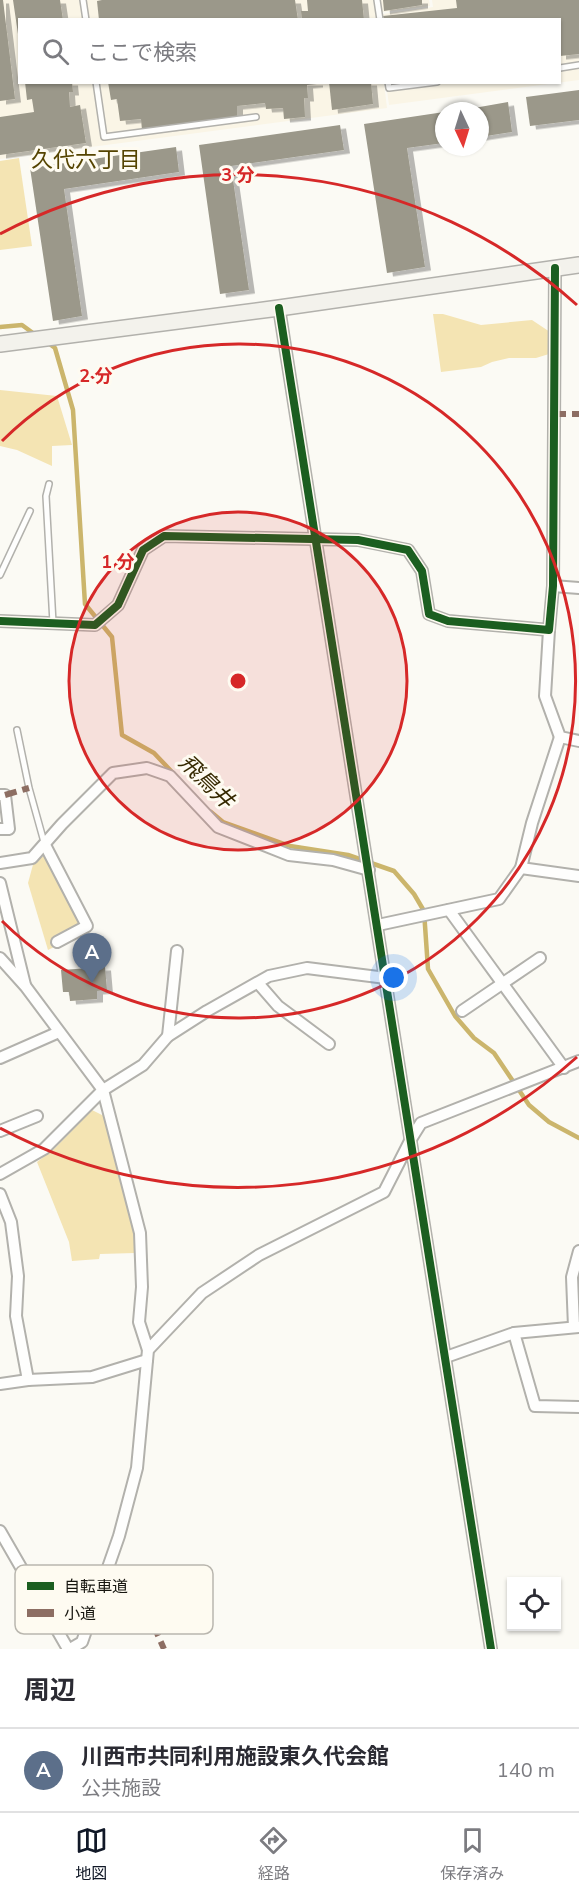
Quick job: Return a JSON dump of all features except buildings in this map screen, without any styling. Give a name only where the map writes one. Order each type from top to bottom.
[{"type":"street","points":[[0,344],[279,308],[579,265]]},
{"type":"street","points":[[378,925],[499,899],[521,868],[532,823],[560,737],[545,696],[553,586],[555,268]]},
{"type":"street","points":[[279,308],[491,1649]]},
{"type":"street","points":[[0,621],[95,625],[118,604],[143,550],[164,536],[358,540],[408,550],[422,571],[429,614],[448,621],[549,630]]},
{"type":"street","points":[[553,586],[579,588]]},
{"type":"street","points":[[560,737],[579,741]]},
{"type":"street","points":[[0,863],[32,858],[113,773],[147,768],[170,776],[218,827],[289,855],[333,860],[369,870]]},
{"type":"street","points":[[0,829],[9,829],[3,793]]},
{"type":"street","points":[[45,845],[87,926],[57,942]]},
{"type":"street","points":[[521,868],[579,876]]},
{"type":"street","points":[[0,883],[26,987]]},
{"type":"street","points":[[449,910],[564,1068]]},
{"type":"street","points":[[168,1036],[177,951]]},
{"type":"street","points":[[0,958],[26,987],[103,1090],[140,1233],[142,1287],[139,1322],[147,1355],[137,1468],[109,1565]]},
{"type":"street","points":[[462,1011],[540,958]]},
{"type":"street","points":[[0,1174],[44,1149],[103,1090],[143,1065],[168,1036],[269,976],[307,968],[386,978]]},
{"type":"street","points":[[258,983],[278,1006],[329,1044]]},
{"type":"street","points":[[0,1058],[59,1032]]},
{"type":"street","points":[[0,1384],[28,1380],[92,1377],[147,1355],[202,1293],[260,1255],[384,1191],[421,1123],[579,1061]]},
{"type":"street","points":[[0,1131],[37,1116]]},
{"type":"street","points":[[0,1194],[11,1222],[18,1276],[16,1316],[28,1380]]},
{"type":"street","points":[[446,1358],[514,1333],[576,1327],[572,1277],[579,1251]]},
{"type":"street","points":[[514,1333],[535,1406],[579,1407]]},
{"type":"street","points":[[0,1531],[20,1565]]},
{"type":"street","points":[[60,1634],[69,1649],[82,1642],[85,1634]]},
{"type":"lane","points":[[83,0],[86,18]]},
{"type":"lane","points":[[377,0],[380,18]]},
{"type":"lane","points":[[561,68],[579,65]]},
{"type":"lane","points":[[96,84],[104,137],[256,117]]},
{"type":"lane","points":[[388,84],[389,88],[421,84]]},
{"type":"lane","points":[[49,484],[46,496],[53,623]]},
{"type":"lane","points":[[0,575],[30,511]]},
{"type":"lane","points":[[17,730],[29,788],[45,845]]},
{"type":"shaded area","points":[[0,0],[429,0],[430,6],[375,13],[376,15],[433,7],[432,0],[579,0],[579,80],[561,82],[561,18],[18,18],[18,84],[384,84],[387,108],[0,159]]},
{"type":"shaded area","points":[[386,84],[549,84],[389,105]]},
{"type":"shaded area","points":[[19,158],[32,246],[0,250],[0,161]]},
{"type":"shaded area","points":[[433,314],[443,314],[481,325],[532,320],[550,332],[549,354],[536,358],[509,358],[481,367],[441,372]]},
{"type":"shaded area","points":[[0,390],[57,396],[72,445],[52,446],[52,466],[17,450],[0,446]]},
{"type":"shaded area","points":[[44,856],[84,932],[48,950],[28,883],[34,861]]},
{"type":"shaded area","points":[[92,1110],[106,1117],[134,1230],[135,1253],[100,1254],[99,1259],[72,1261],[69,1242],[37,1162],[54,1149]]},
{"type":"waterway","name":"飛鳥井","points":[[0,327],[22,325],[37,336]]},
{"type":"waterway","name":"飛鳥井","points":[[47,342],[55,348],[73,410],[85,604],[112,637],[122,735],[154,753],[173,773]]},
{"type":"waterway","name":"飛鳥井","points":[[211,812],[223,822],[290,846],[348,855],[394,871],[414,894],[424,911],[428,969],[455,1016],[474,1038],[494,1053],[529,1105],[549,1122],[579,1138]]},
{"type":"marked path","points":[[554,414],[579,414]]},
{"type":"marked path","points":[[5,795],[29,788]]},
{"type":"marked path","points":[[157,1634],[164,1649]]},
{"type":"cycle path","points":[[0,621],[95,625],[118,605],[143,550],[164,536],[358,540],[408,550],[422,571],[429,614],[448,621],[549,630],[553,586],[555,268]]},
{"type":"cycle path","points":[[279,308],[491,1649]]},
{"type":"place","name":"川西市共同利用施設東久代会館","points":[[92,983]]},
{"type":"district","name":"久代六丁目","points":[[86,159]]}]
